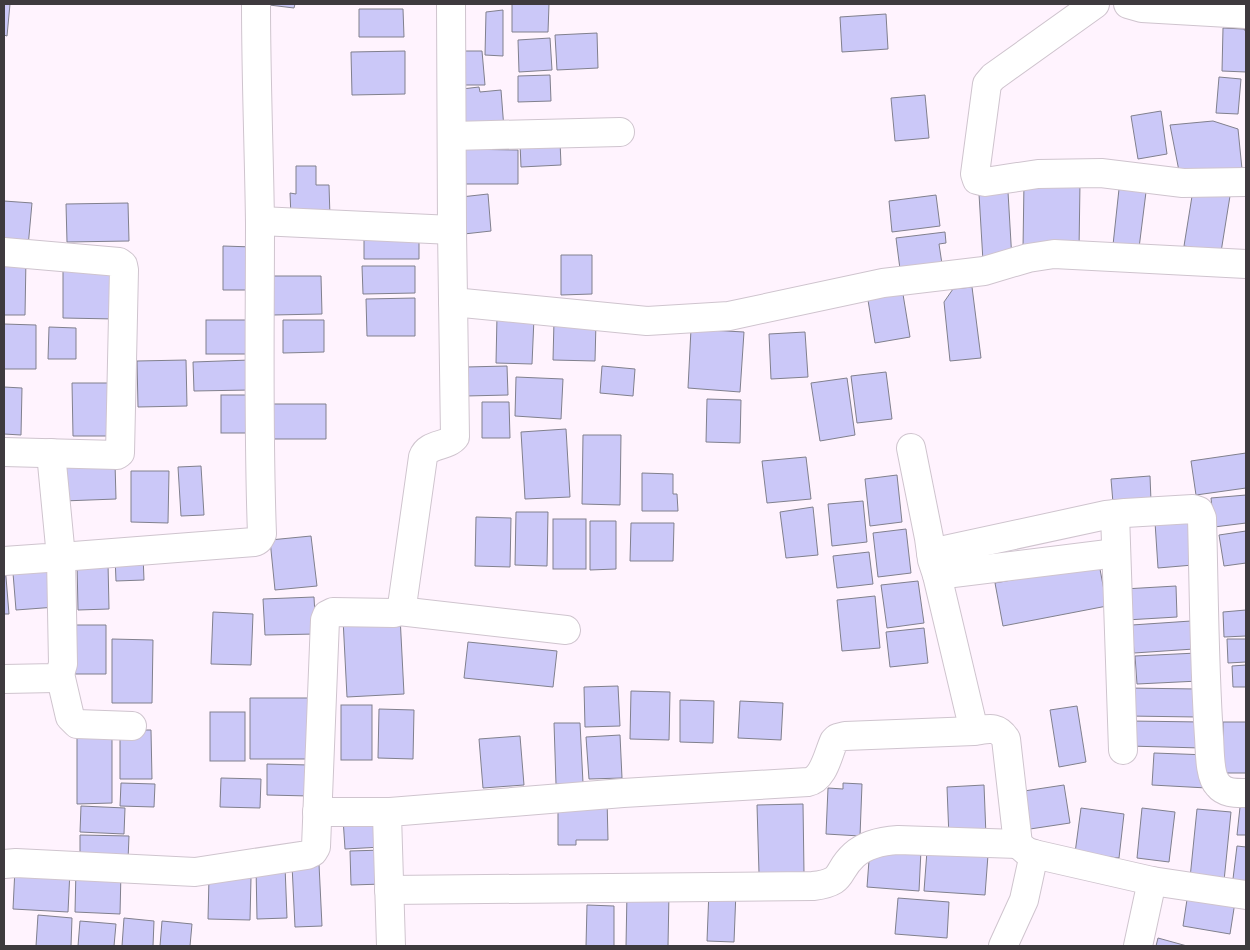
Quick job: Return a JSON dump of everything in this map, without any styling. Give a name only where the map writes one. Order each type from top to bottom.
[{"type":"street","points":[[4,561],[258,542],[262,534],[258,449],[260,221],[256,4]]},
{"type":"street","points":[[399,611],[402,606],[424,452],[450,442],[455,437],[451,4]]},
{"type":"street","points":[[1095,4],[993,77],[987,84],[976,174],[977,180],[985,182],[1038,174],[1101,173],[1183,183],[1246,182]]},
{"type":"street","points":[[1128,4],[1142,8],[1246,14]]},
{"type":"street","points":[[452,136],[620,132]]},
{"type":"street","points":[[260,221],[452,230]]},
{"type":"street","points":[[4,252],[113,261],[123,265],[120,453],[117,455],[4,452]]},
{"type":"street","points":[[453,302],[647,321],[729,316],[883,283],[984,271],[1028,258],[1054,254],[1246,264]]},
{"type":"street","points":[[911,448],[934,564],[974,731]]},
{"type":"street","points":[[51,453],[60,557],[63,664],[60,674],[70,717],[77,724],[132,726]]},
{"type":"street","points":[[934,564],[1115,514],[1193,509],[1199,511],[1202,518],[1206,696],[1212,771],[1217,785],[1226,791],[1246,793]]},
{"type":"street","points":[[1115,514],[1123,750]]},
{"type":"street","points":[[934,564],[1116,553]]},
{"type":"street","points":[[4,864],[16,863],[195,872],[307,855],[313,852],[316,847],[325,620],[327,615],[333,612],[394,613],[399,611],[566,630]]},
{"type":"street","points":[[4,679],[55,678],[60,674]]},
{"type":"street","points":[[317,812],[390,812],[623,793],[808,782],[815,781],[819,776],[837,738],[845,736],[974,731],[994,728],[1002,732],[1006,739],[1026,849],[1024,900],[1003,946]]},
{"type":"street","points":[[390,812],[387,815],[391,946]]},
{"type":"street","points":[[389,890],[813,886],[827,884],[838,878],[852,856],[860,850],[879,841],[898,840],[1026,849],[1152,881],[1246,895]]},
{"type":"street","points":[[1138,946],[1152,881]]},
{"type":"building","points":[[4,4],[10,4],[7,36],[4,35]]},
{"type":"building","points":[[261,4],[295,4],[294,8]]},
{"type":"building","points":[[512,4],[549,4],[548,32],[512,32]]},
{"type":"building","points":[[359,9],[403,9],[404,37],[359,37]]},
{"type":"building","points":[[503,10],[503,56],[485,55],[486,12]]},
{"type":"building","points":[[886,14],[888,49],[842,52],[840,17]]},
{"type":"building","points":[[1223,28],[1244,29],[1246,32],[1246,72],[1222,71]]},
{"type":"building","points":[[597,33],[598,68],[557,70],[555,35]]},
{"type":"building","points":[[550,38],[552,70],[519,72],[518,40]]},
{"type":"building","points":[[405,51],[405,94],[352,95],[351,52]]},
{"type":"building","points":[[454,51],[482,51],[485,85],[456,85]]},
{"type":"building","points":[[550,75],[551,101],[518,102],[518,76]]},
{"type":"building","points":[[1219,77],[1241,79],[1238,114],[1216,113]]},
{"type":"building","points":[[479,87],[480,92],[501,90],[504,129],[465,132],[462,89]]},
{"type":"building","points":[[925,95],[929,138],[895,141],[891,98]]},
{"type":"building","points":[[1161,111],[1167,154],[1138,159],[1131,116]]},
{"type":"building","points":[[1213,121],[1238,129],[1242,169],[1179,171],[1170,125]]},
{"type":"building","points":[[560,141],[561,165],[521,167],[520,143]]},
{"type":"building","points":[[457,149],[518,150],[518,184],[457,184]]},
{"type":"building","points":[[296,166],[316,166],[316,185],[329,185],[330,217],[291,217],[290,193],[296,194]]},
{"type":"building","points":[[1024,182],[1080,183],[1079,250],[1023,248]]},
{"type":"building","points":[[1119,189],[1146,192],[1139,248],[1113,245]]},
{"type":"building","points":[[1193,190],[1230,196],[1221,252],[1184,246]]},
{"type":"building","points":[[1008,192],[1012,260],[983,261],[979,194]]},
{"type":"building","points":[[488,194],[491,231],[464,234],[461,197]]},
{"type":"building","points":[[936,195],[940,226],[892,232],[889,201]]},
{"type":"building","points":[[4,201],[32,203],[28,247],[4,245]]},
{"type":"building","points":[[128,203],[129,241],[67,242],[66,204]]},
{"type":"building","points":[[945,232],[946,243],[939,244],[942,264],[900,269],[896,238]]},
{"type":"building","points":[[419,235],[419,259],[364,259],[364,236]]},
{"type":"building","points":[[223,246],[253,247],[253,290],[223,290]]},
{"type":"building","points":[[561,255],[592,255],[592,294],[561,295]]},
{"type":"building","points":[[4,257],[26,258],[25,315],[4,315]]},
{"type":"building","points":[[362,266],[415,266],[415,293],[363,294]]},
{"type":"building","points":[[63,268],[115,268],[115,319],[63,318]]},
{"type":"building","points":[[273,276],[321,276],[322,314],[273,315]]},
{"type":"building","points":[[901,282],[910,337],[875,343],[866,288]]},
{"type":"building","points":[[972,287],[981,358],[950,361],[944,302],[953,289]]},
{"type":"building","points":[[415,298],[415,336],[367,336],[366,299]]},
{"type":"building","points":[[497,316],[534,318],[532,364],[496,363]]},
{"type":"building","points":[[206,320],[246,320],[246,354],[206,354]]},
{"type":"building","points":[[283,320],[324,320],[324,352],[283,353]]},
{"type":"building","points":[[554,321],[596,322],[595,361],[553,360]]},
{"type":"building","points":[[4,324],[36,325],[36,369],[4,369]]},
{"type":"building","points":[[49,327],[76,328],[76,359],[48,359]]},
{"type":"building","points":[[691,329],[744,332],[740,392],[688,388]]},
{"type":"building","points":[[805,332],[808,377],[771,379],[769,334]]},
{"type":"building","points":[[186,360],[187,406],[138,407],[137,361]]},
{"type":"building","points":[[250,360],[250,390],[194,391],[193,362]]},
{"type":"building","points":[[507,366],[508,395],[466,396],[466,367]]},
{"type":"building","points":[[602,366],[635,369],[633,396],[600,393]]},
{"type":"building","points":[[886,372],[892,419],[857,423],[851,376]]},
{"type":"building","points":[[516,377],[563,379],[561,419],[515,416]]},
{"type":"building","points":[[847,378],[855,435],[820,441],[811,383]]},
{"type":"building","points":[[72,383],[110,383],[110,436],[73,436]]},
{"type":"building","points":[[4,387],[22,388],[21,435],[4,434]]},
{"type":"building","points":[[221,395],[253,395],[253,433],[221,433]]},
{"type":"building","points":[[707,399],[741,400],[740,443],[706,442]]},
{"type":"building","points":[[482,402],[509,402],[510,438],[482,438]]},
{"type":"building","points":[[269,404],[326,404],[326,439],[270,439]]},
{"type":"building","points":[[566,429],[570,497],[525,499],[521,432]]},
{"type":"building","points":[[583,435],[621,435],[620,505],[582,504]]},
{"type":"building","points":[[1246,453],[1246,488],[1196,495],[1191,461]]},
{"type":"building","points":[[806,457],[811,499],[767,503],[762,461]]},
{"type":"building","points":[[115,463],[116,499],[63,501],[62,465]]},
{"type":"building","points":[[201,466],[204,515],[181,516],[178,467]]},
{"type":"building","points":[[131,471],[169,471],[168,523],[131,522]]},
{"type":"building","points":[[642,473],[673,474],[673,494],[677,494],[678,511],[642,511]]},
{"type":"building","points":[[897,475],[902,522],[870,526],[865,479]]},
{"type":"building","points":[[1150,476],[1151,501],[1113,503],[1111,479]]},
{"type":"building","points":[[1246,495],[1246,523],[1214,527],[1211,498]]},
{"type":"building","points":[[863,501],[867,542],[832,546],[828,504]]},
{"type":"building","points":[[813,507],[818,555],[786,558],[780,512]]},
{"type":"building","points":[[516,512],[548,512],[547,566],[515,565]]},
{"type":"building","points":[[476,517],[511,518],[510,567],[475,566]]},
{"type":"building","points":[[553,519],[586,519],[586,569],[553,569]]},
{"type":"building","points":[[1189,519],[1193,565],[1158,568],[1155,522]]},
{"type":"building","points":[[590,521],[616,521],[616,569],[590,570]]},
{"type":"building","points":[[631,523],[674,523],[673,561],[630,561]]},
{"type":"building","points":[[906,529],[911,573],[878,577],[873,533]]},
{"type":"building","points":[[1246,531],[1246,563],[1224,566],[1219,535]]},
{"type":"building","points":[[311,536],[317,586],[275,590],[270,540]]},
{"type":"building","points":[[869,552],[873,584],[837,588],[833,556]]},
{"type":"building","points":[[143,555],[144,580],[116,581],[115,556]]},
{"type":"building","points":[[77,563],[108,563],[109,609],[78,610]]},
{"type":"building","points":[[1099,564],[1107,606],[1003,626],[995,583]]},
{"type":"building","points":[[5,565],[9,614],[4,614]]},
{"type":"building","points":[[53,570],[56,607],[16,610],[13,573]]},
{"type":"building","points":[[918,581],[924,623],[887,628],[881,585]]},
{"type":"building","points":[[1176,586],[1177,617],[1126,620],[1124,589]]},
{"type":"building","points":[[875,596],[880,648],[842,651],[837,600]]},
{"type":"building","points":[[314,597],[316,634],[265,635],[263,599]]},
{"type":"building","points":[[1246,610],[1246,636],[1224,637],[1223,612]]},
{"type":"building","points":[[213,612],[253,614],[251,665],[211,664]]},
{"type":"building","points":[[400,616],[404,694],[347,697],[343,619]]},
{"type":"building","points":[[1191,621],[1194,649],[1134,653],[1132,625]]},
{"type":"building","points":[[76,625],[106,625],[106,674],[75,674]]},
{"type":"building","points":[[924,628],[928,663],[890,667],[886,632]]},
{"type":"building","points":[[112,639],[153,640],[152,703],[112,703]]},
{"type":"building","points":[[1227,639],[1246,639],[1246,662],[1228,663]]},
{"type":"building","points":[[468,642],[557,651],[553,687],[464,678]]},
{"type":"building","points":[[1197,653],[1199,681],[1137,684],[1135,656]]},
{"type":"building","points":[[1246,665],[1246,687],[1233,687],[1232,666]]},
{"type":"building","points":[[618,686],[620,726],[585,727],[584,687]]},
{"type":"building","points":[[1128,688],[1197,689],[1197,717],[1128,716]]},
{"type":"building","points":[[631,691],[670,692],[669,740],[630,739]]},
{"type":"building","points":[[250,698],[312,698],[311,759],[250,759]]},
{"type":"building","points":[[680,700],[714,701],[713,743],[680,742]]},
{"type":"building","points":[[740,701],[783,703],[781,740],[738,738]]},
{"type":"building","points":[[341,705],[372,705],[372,760],[341,760]]},
{"type":"building","points":[[1077,706],[1086,762],[1059,767],[1050,710]]},
{"type":"building","points":[[379,709],[414,710],[413,759],[378,758]]},
{"type":"building","points":[[210,712],[245,712],[245,761],[210,761]]},
{"type":"building","points":[[1130,721],[1201,722],[1201,748],[1129,746]]},
{"type":"building","points":[[1223,722],[1246,722],[1246,773],[1224,773]]},
{"type":"building","points":[[554,723],[580,723],[583,783],[556,784]]},
{"type":"building","points":[[120,730],[151,730],[152,779],[120,779]]},
{"type":"building","points":[[620,735],[622,778],[589,779],[586,737]]},
{"type":"building","points":[[77,736],[112,736],[112,803],[77,804]]},
{"type":"building","points":[[520,736],[524,785],[483,788],[479,739]]},
{"type":"building","points":[[1154,753],[1208,755],[1207,788],[1152,785]]},
{"type":"building","points":[[267,764],[309,765],[309,796],[267,795]]},
{"type":"building","points":[[221,778],[261,779],[260,808],[220,807]]},
{"type":"building","points":[[121,783],[155,784],[154,807],[120,806]]},
{"type":"building","points":[[843,783],[862,784],[860,836],[826,834],[828,788],[843,789]]},
{"type":"building","points":[[984,785],[986,836],[949,838],[947,787]]},
{"type":"building","points":[[1064,785],[1070,823],[1030,829],[1024,791]]},
{"type":"building","points":[[607,798],[608,840],[576,840],[576,845],[558,845],[558,799]]},
{"type":"building","points":[[1241,798],[1246,798],[1246,835],[1237,835]]},
{"type":"building","points":[[803,804],[804,873],[759,873],[757,805]]},
{"type":"building","points":[[81,806],[125,808],[124,834],[80,832]]},
{"type":"building","points":[[1081,808],[1124,814],[1119,858],[1075,853]]},
{"type":"building","points":[[1142,808],[1175,812],[1169,862],[1137,858]]},
{"type":"building","points":[[1197,809],[1231,812],[1224,881],[1190,878]]},
{"type":"building","points":[[380,816],[382,847],[345,849],[343,818]]},
{"type":"building","points":[[80,835],[129,836],[128,860],[80,859]]},
{"type":"building","points":[[1237,846],[1246,847],[1246,889],[1232,887]]},
{"type":"building","points":[[870,847],[921,850],[919,891],[867,887]]},
{"type":"building","points":[[383,850],[383,884],[351,885],[350,851]]},
{"type":"building","points":[[927,851],[988,855],[985,895],[924,891]]},
{"type":"building","points":[[319,864],[322,926],[295,927],[292,865]]},
{"type":"building","points":[[285,866],[287,918],[257,919],[256,867]]},
{"type":"building","points":[[15,868],[70,870],[68,912],[13,909]]},
{"type":"building","points":[[76,870],[121,872],[120,914],[75,912]]},
{"type":"building","points":[[209,877],[251,878],[250,920],[208,919]]},
{"type":"building","points":[[709,890],[736,891],[734,942],[707,941]]},
{"type":"building","points":[[627,892],[669,893],[668,946],[626,946]]},
{"type":"building","points":[[1188,893],[1235,902],[1230,934],[1183,926]]},
{"type":"building","points":[[898,898],[949,902],[947,938],[895,934]]},
{"type":"building","points":[[587,905],[614,906],[614,946],[586,946]]},
{"type":"building","points":[[38,915],[72,918],[71,946],[36,946]]},
{"type":"building","points":[[124,918],[154,921],[153,946],[122,946]]},
{"type":"building","points":[[80,921],[116,924],[114,946],[78,946]]},
{"type":"building","points":[[162,921],[192,924],[190,946],[160,946]]},
{"type":"building","points":[[1158,938],[1187,946],[1156,946]]}]
